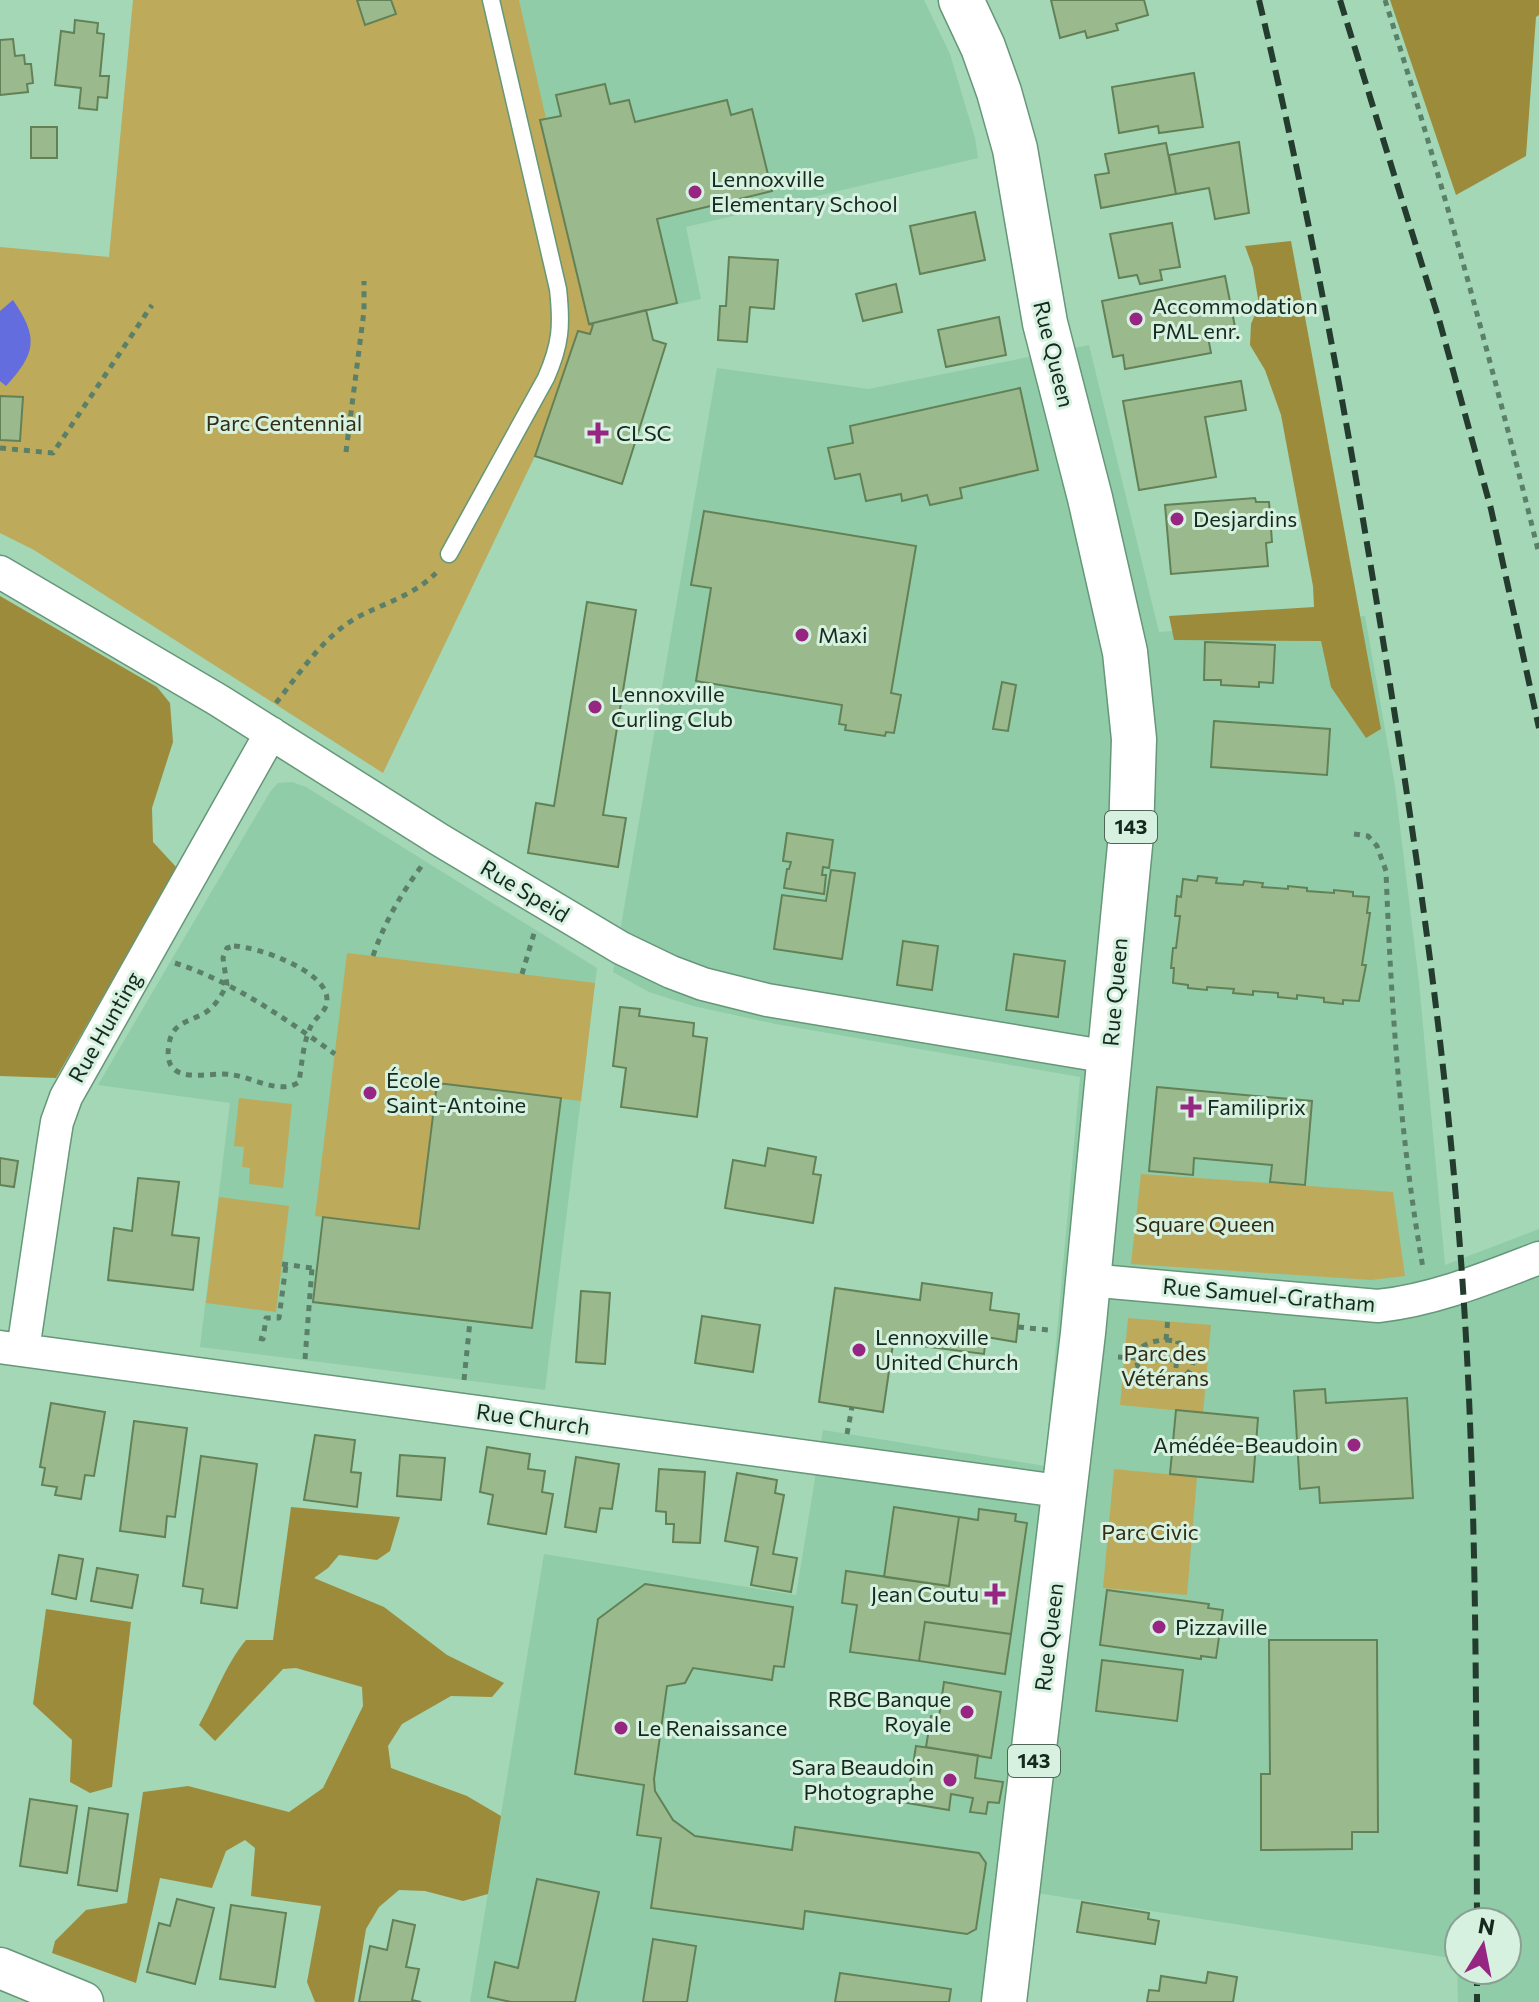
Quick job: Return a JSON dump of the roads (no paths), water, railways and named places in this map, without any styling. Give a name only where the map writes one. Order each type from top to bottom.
[{"type":"main road","name":"Rue Queen","points":[[961,0],[995,80],[1015,149],[1045,323],[1123,639],[1134,739],[1131,835],[1081,1355],[1004,2002]]},
{"type":"street","name":"Rue Speid","points":[[0,572],[264,729],[440,840],[621,948],[671,972],[717,988],[799,1006],[1109,1057]]},
{"type":"street","name":"Rue Hunting","points":[[11,1349],[57,1122],[66,1097],[264,729]]},
{"type":"street","name":"Rue Samuel-Gratham","points":[[1088,1280],[1347,1305],[1405,1303],[1539,1258]]},
{"type":"street","name":"Rue Church","points":[[11,1349],[1066,1492]]},
{"type":"street","points":[[0,1968],[83,2002]]},
{"type":"lane","points":[[449,554],[546,378],[561,332],[558,289],[491,0]]},
{"type":"railway","points":[[1259,0],[1310,232],[1354,465],[1406,788],[1440,1038],[1457,1205],[1468,1368],[1475,1605],[1477,1906]]},
{"type":"railway","points":[[1340,0],[1440,323],[1491,509],[1539,728]]},
{"type":"railway","points":[[1477,1986],[1477,2002]]},
{"type":"place","name":"Lennoxville Elementary School","points":[[695,192]]},
{"type":"place","name":"Accommodation PML enr.","points":[[1136,319]]},
{"type":"place","name":"CLSC","points":[[598,433]]},
{"type":"place","name":"Desjardins","points":[[1177,519]]},
{"type":"place","name":"Maxi","points":[[802,635]]},
{"type":"place","name":"Lennoxville Curling Club","points":[[595,707]]},
{"type":"place","name":"École Saint-Antoine","points":[[370,1093]]},
{"type":"place","name":"Familiprix","points":[[1191,1107]]},
{"type":"place","name":"Lennoxville United Church","points":[[859,1350]]},
{"type":"place","name":"Amédée-Beaudoin","points":[[1354,1445]]},
{"type":"place","name":"Jean Coutu","points":[[995,1594]]},
{"type":"place","name":"Pizzaville","points":[[1159,1627]]},
{"type":"place","name":"RBC Banque Royale","points":[[967,1712]]},
{"type":"place","name":"Le Renaissance","points":[[621,1728]]},
{"type":"place","name":"Sara Beaudoin Photographe","points":[[950,1780]]},
{"type":"park label","name":"Parc Centennial","points":[[284,423]]},
{"type":"park label","name":"Square Queen","points":[[1205,1224]]},
{"type":"park label","name":"Parc des Vétérans","points":[[1165,1366]]},
{"type":"park label","name":"Parc Civic","points":[[1150,1532]]}]
